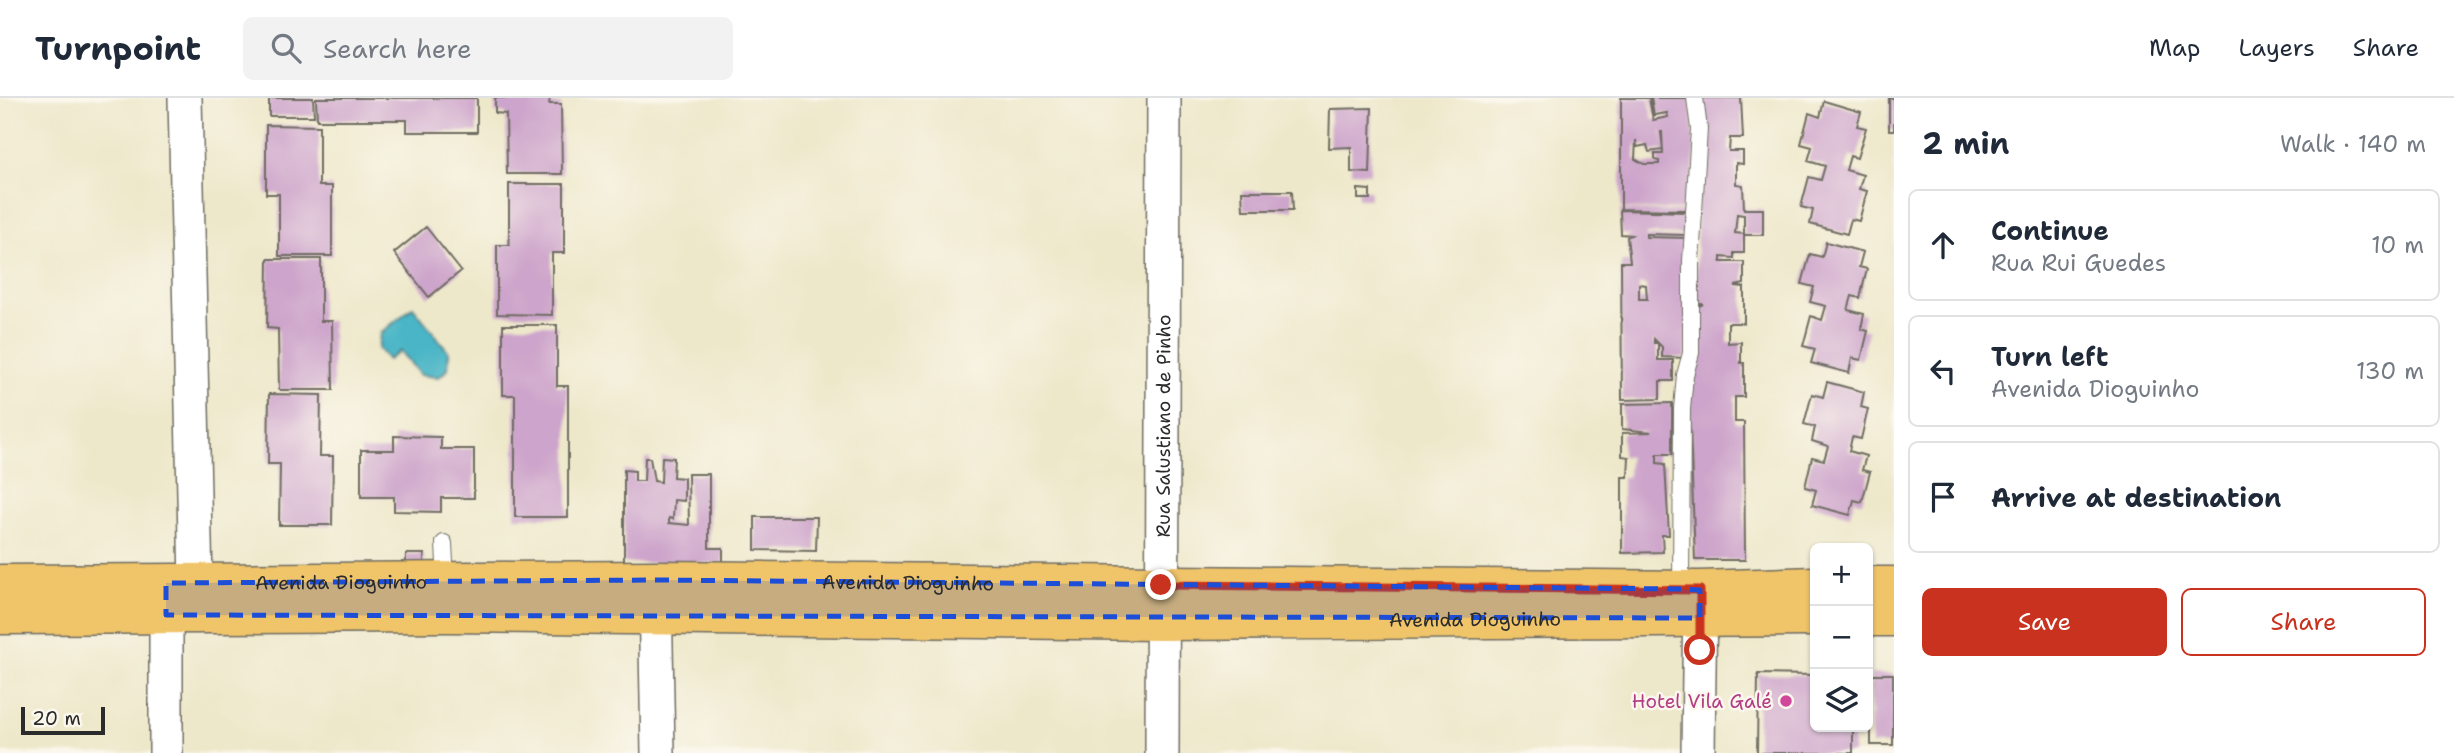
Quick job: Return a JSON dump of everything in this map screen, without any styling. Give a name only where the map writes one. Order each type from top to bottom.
[{"type":"main road","name":"Avenida Dioguinho","points":[[0,584],[176,594],[1161,603],[1694,599],[1810,587]]},
{"type":"main road","points":[[1873,586],[1894,586]]},
{"type":"main road","name":"Avenida Dioguinho","points":[[0,615],[176,594]]},
{"type":"main road","name":"Avenida Dioguinho","points":[[1694,599],[1810,616]]},
{"type":"main road","points":[[1873,617],[1894,617]]},
{"type":"street","points":[[166,753],[176,594],[185,98]]},
{"type":"street","name":"Rua Salustiano de Pinho","points":[[1162,753],[1164,98]]},
{"type":"street","points":[[655,598],[658,753]]},
{"type":"street","points":[[1694,599],[1698,753]]},
{"type":"lane","points":[[1694,599],[1682,409],[1685,375],[1691,353],[1691,261],[1699,130],[1695,98]]},
{"type":"lane","points":[[444,543],[446,598]]},
{"type":"highlighted area","points":[[655,580],[1681,589],[1700,590],[1700,618],[166,615],[166,583]]},
{"type":"water","points":[[413,307],[449,352],[448,369],[439,377],[420,375],[400,351],[388,360],[378,349],[380,334]]},
{"type":"building","points":[[269,98],[313,98],[314,116],[269,116]]},
{"type":"building","points":[[316,98],[477,98],[477,132],[407,132],[407,120],[317,120]]},
{"type":"building","points":[[495,98],[550,98],[549,104],[561,104],[562,174],[507,174],[506,114],[495,113]]},
{"type":"building","points":[[1621,98],[1649,98],[1653,120],[1668,117],[1667,113],[1654,115],[1651,98],[1691,98],[1695,154],[1690,210],[1621,209]],"holes":[[[1636,140],[1637,147],[1647,145],[1649,152],[1663,150],[1663,154],[1655,154],[1655,160],[1659,161],[1659,164],[1644,164],[1635,159]]]},
{"type":"building","points":[[1698,98],[1741,98],[1743,138],[1730,138],[1729,151],[1743,151],[1743,164],[1736,163],[1736,184],[1743,185],[1744,209],[1763,209],[1763,235],[1744,235],[1744,253],[1734,253],[1734,258],[1721,257],[1721,262],[1744,262],[1744,284],[1735,286],[1744,287],[1744,323],[1728,323],[1728,343],[1741,342],[1741,363],[1744,363],[1744,397],[1735,397],[1735,422],[1744,422],[1745,560],[1695,560],[1689,398],[1697,307],[1703,304],[1696,304]],"holes":[[[1737,214],[1744,215],[1744,234],[1735,233]]]},
{"type":"building","points":[[1889,98],[1894,98],[1894,130],[1889,130]]},
{"type":"building","points":[[1824,101],[1861,112],[1857,126],[1866,128],[1857,158],[1850,156],[1846,170],[1863,175],[1859,189],[1867,191],[1859,221],[1851,219],[1847,234],[1810,224],[1813,210],[1801,207],[1809,177],[1821,180],[1825,166],[1808,161],[1812,147],[1801,144],[1809,113],[1820,117]]},
{"type":"building","points":[[1372,108],[1370,173],[1351,172],[1351,147],[1329,148],[1330,109]]},
{"type":"building","points":[[266,125],[319,126],[319,186],[332,186],[332,256],[279,256],[279,194],[266,194]]},
{"type":"building","points":[[509,184],[564,184],[564,253],[552,253],[552,315],[497,314],[497,245],[509,245]]},
{"type":"building","points":[[1358,189],[1370,190],[1370,199],[1358,199]]},
{"type":"building","points":[[1242,191],[1292,191],[1293,210],[1243,210]]},
{"type":"building","points":[[1620,210],[1685,212],[1686,235],[1646,234],[1646,237],[1689,238],[1686,358],[1662,357],[1662,347],[1658,343],[1658,360],[1673,360],[1673,381],[1660,381],[1660,399],[1622,400],[1621,262],[1630,262],[1627,237],[1631,235],[1621,234]],"holes":[[[1639,284],[1646,285],[1647,299],[1639,299]]]},
{"type":"building","points":[[426,227],[461,271],[429,297],[394,253]]},
{"type":"building","points":[[1826,242],[1863,252],[1859,267],[1867,269],[1860,298],[1852,296],[1848,310],[1864,314],[1861,329],[1868,331],[1861,360],[1852,358],[1849,373],[1811,363],[1815,349],[1803,346],[1811,316],[1822,320],[1826,306],[1810,302],[1814,287],[1802,284],[1810,254],[1822,257]]},
{"type":"building","points":[[268,259],[321,259],[321,321],[332,321],[333,390],[279,390],[278,329],[267,328]]},
{"type":"building","points":[[503,325],[557,325],[557,386],[568,386],[568,517],[515,517],[515,395],[503,395]]},
{"type":"building","points":[[1827,382],[1864,392],[1861,407],[1868,409],[1861,439],[1852,437],[1849,451],[1866,456],[1862,470],[1870,472],[1862,502],[1854,500],[1850,515],[1812,505],[1816,490],[1805,487],[1812,457],[1824,460],[1828,446],[1812,441],[1815,427],[1804,424],[1812,394],[1823,397]]},
{"type":"building","points":[[269,394],[321,395],[320,456],[333,456],[332,525],[279,525],[280,464],[268,464]]},
{"type":"building","points":[[1672,403],[1672,454],[1657,454],[1657,463],[1665,464],[1669,535],[1662,535],[1663,552],[1622,553],[1622,477],[1628,477],[1629,457],[1622,456],[1622,433],[1651,432],[1622,429],[1622,404]]},
{"type":"building","points":[[394,436],[441,437],[441,449],[474,449],[474,498],[441,498],[441,512],[394,511],[394,497],[361,497],[361,450],[394,450]]},
{"type":"building","points":[[662,457],[674,458],[673,477],[684,478],[684,501],[674,500],[673,519],[669,518],[669,523],[689,525],[688,474],[709,474],[709,548],[723,548],[723,563],[624,563],[624,470],[635,471],[635,481],[644,481],[645,458],[650,458],[654,481],[661,482]]},
{"type":"building","points":[[755,517],[817,517],[816,551],[755,550]]},
{"type":"building","points":[[406,554],[424,554],[424,566],[406,563]]},
{"type":"building","name":"Hotel Vila Galé","points":[[1758,674],[1810,675],[1810,732],[1853,732],[1853,753],[1757,753]]},
{"type":"building","points":[[1873,674],[1893,674],[1893,745],[1871,745]]},
{"type":"place","name":"Hotel Vila Galé","points":[[1786,701]]},
{"type":"route","points":[[1161,585],[1700,590],[1700,650]]}]
